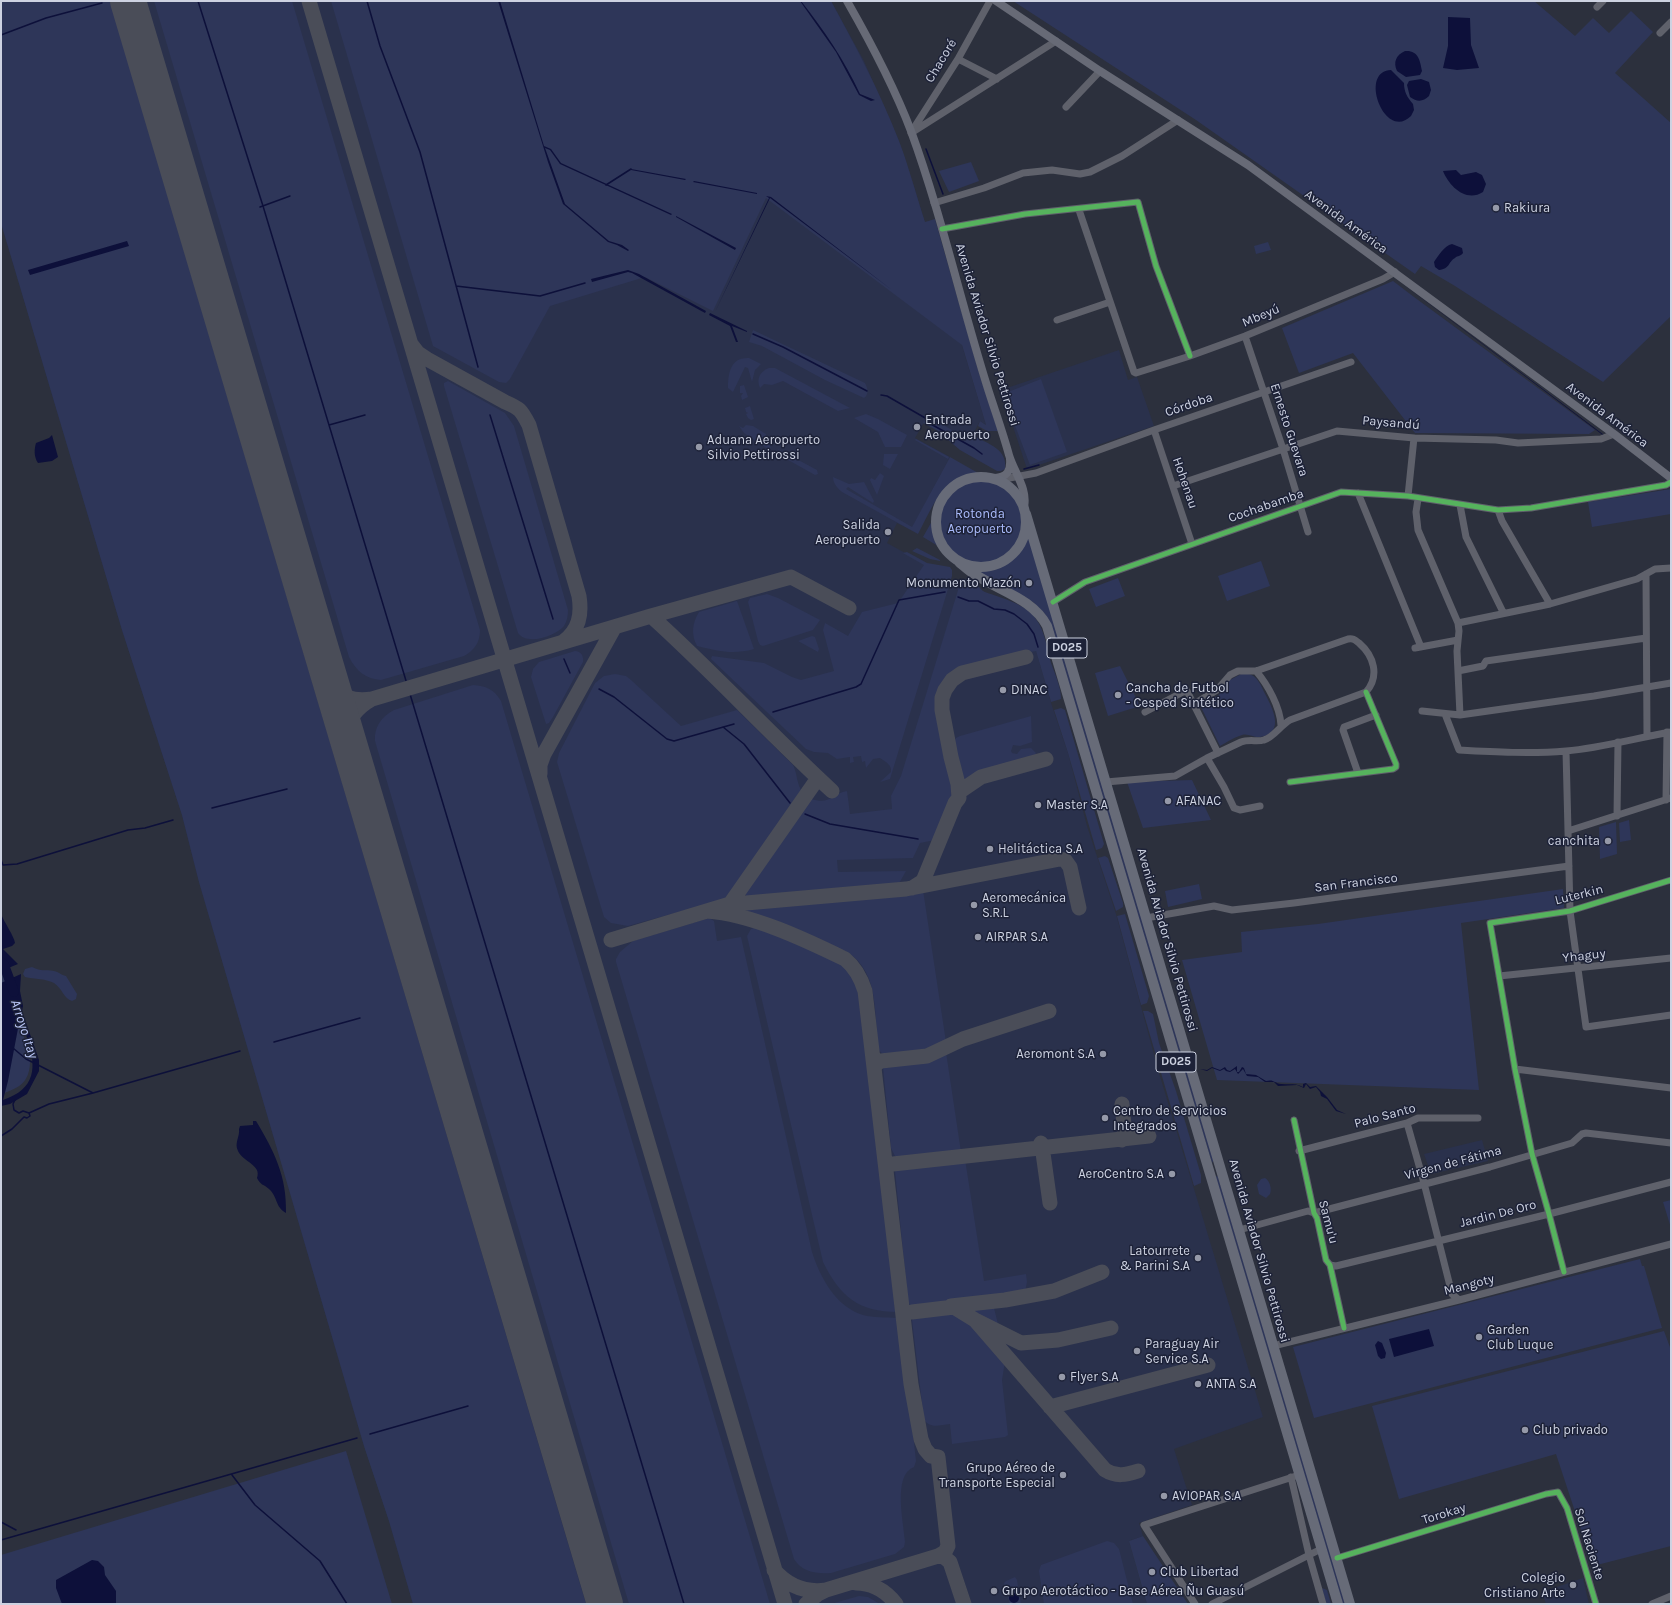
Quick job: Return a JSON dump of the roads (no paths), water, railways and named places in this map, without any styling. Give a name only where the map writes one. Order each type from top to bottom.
[{"type":"highway","name":"D025","points":[[983,476],[997,479],[1013,490],[1020,498],[1025,511],[1025,532],[1021,543],[1014,553],[1005,560],[994,565],[982,567],[970,566],[959,562],[947,552],[937,534],[936,518],[939,503],[952,486],[972,477],[983,476]]},
{"type":"highway","name":"Avenida Aviador Silvio Pettirossi","points":[[1025,511],[1350,1604]]},
{"type":"highway","name":"Avenida Aviador Silvio Pettirossi","points":[[959,562],[975,575],[1031,606],[1043,618],[1047,626],[1208,1172],[1295,1476],[1321,1549],[1338,1604]]},
{"type":"highway","points":[[1208,1172],[1221,1168]]},
{"type":"main road","name":"Avenida Aviador Silvio Pettirossi","points":[[847,1],[877,57],[911,133],[942,228],[972,335],[1010,456],[1019,478],[1025,501],[1025,511]]},
{"type":"main road","name":"Avenida América","points":[[996,1],[1100,71],[1248,165],[1614,434],[1671,478]]},
{"type":"main road","points":[[997,479],[1001,478],[1008,472],[1010,468],[1010,456]]},
{"type":"street","name":"Chacoré","points":[[911,133],[958,59],[990,1]]},
{"type":"street","points":[[1597,7],[1603,1]]},
{"type":"street","points":[[1660,33],[1671,22]]},
{"type":"street","points":[[911,133],[1056,41]]},
{"type":"street","points":[[958,59],[996,79]]},
{"type":"street","points":[[1066,107],[1100,71]]},
{"type":"street","points":[[934,203],[984,188],[1023,173],[1052,170],[1080,174],[1090,172],[1122,156],[1178,120]]},
{"type":"street","points":[[942,228],[1025,214],[1079,210],[1138,203],[1156,266],[1190,356]]},
{"type":"street","points":[[1057,320],[1110,302],[1079,210]]},
{"type":"street","name":"Mbeyú","points":[[1110,302],[1134,372],[1137,373],[1245,336],[1383,279],[1395,272]]},
{"type":"street","name":"Ernesto Guevara","points":[[1245,336],[1283,449],[1308,532]]},
{"type":"street","name":"Córdoba","points":[[997,479],[1019,478],[1036,473],[1154,430],[1351,362]]},
{"type":"street","name":"Hohenau","points":[[1154,430],[1192,544]]},
{"type":"street","name":"Paysandú","points":[[1173,486],[1337,431],[1414,438],[1496,440],[1512,443],[1601,439],[1614,434]]},
{"type":"street","points":[[1408,496],[1414,438]]},
{"type":"street","points":[[1023,493],[1026,483],[1036,473]]},
{"type":"street","name":"Cochabamba","points":[[1053,602],[1085,582],[1341,492],[1408,496],[1418,499],[1498,510],[1531,508],[1666,485],[1671,482]]},
{"type":"street","points":[[1358,493],[1418,647],[1458,640]]},
{"type":"street","points":[[1418,499],[1416,512],[1418,530],[1458,623],[1457,651],[1460,715]]},
{"type":"street","points":[[1460,505],[1466,537],[1504,612]]},
{"type":"street","points":[[1498,510],[1502,521],[1550,604]]},
{"type":"street","points":[[1458,623],[1504,612],[1550,604],[1637,579],[1655,569],[1671,568]]},
{"type":"street","points":[[1646,574],[1647,736]]},
{"type":"street","points":[[1106,782],[1175,776],[1207,758],[1245,740],[1263,741],[1268,739],[1281,726],[1290,720],[1366,692],[1372,685],[1374,671],[1367,650],[1351,638],[1256,671],[1244,670],[1230,675],[1217,690],[1194,704]]},
{"type":"street","points":[[1458,671],[1483,666],[1486,661],[1646,638]]},
{"type":"street","points":[[1256,671],[1263,680],[1278,710],[1281,726]]},
{"type":"street","points":[[1422,711],[1460,715],[1594,696],[1671,682]]},
{"type":"street","points":[[1145,712],[1187,691],[1218,753]]},
{"type":"street","points":[[1290,782],[1393,769],[1397,766],[1366,692]]},
{"type":"street","points":[[1445,714],[1459,750],[1504,752],[1566,751],[1669,732],[1668,799],[1568,831]]},
{"type":"street","points":[[1358,773],[1343,730],[1344,727],[1376,715]]},
{"type":"street","points":[[1617,816],[1618,742]]},
{"type":"street","points":[[1566,751],[1570,911],[1586,1027],[1671,1015]]},
{"type":"street","points":[[1207,758],[1234,808],[1240,810],[1260,806]]},
{"type":"street","name":"San Francisco","points":[[1146,918],[1214,906],[1232,910],[1287,904],[1569,866]]},
{"type":"street","name":"Luterkin","points":[[1499,976],[1490,923],[1570,911],[1671,880]]},
{"type":"street","name":"Yhaguy","points":[[1499,976],[1671,958]]},
{"type":"street","points":[[1499,976],[1515,1069],[1532,1154],[1550,1214],[1564,1272]]},
{"type":"street","points":[[1515,1069],[1671,1088]]},
{"type":"street","name":"Palo Santo","points":[[1299,1151],[1407,1123],[1418,1118],[1478,1118]]},
{"type":"street","name":"Samu'u","points":[[1294,1120],[1299,1151],[1314,1213],[1317,1218],[1326,1260],[1330,1265],[1344,1328]]},
{"type":"street","points":[[1407,1123],[1452,1294],[1459,1300]]},
{"type":"street","name":"Virgen de Fátima","points":[[1239,1230],[1308,1212],[1314,1213],[1572,1143],[1582,1134],[1586,1133],[1671,1143]]},
{"type":"street","name":"Jardin De Oro","points":[[1330,1265],[1336,1266],[1550,1214],[1671,1182]]},
{"type":"street","name":"Mangoty","points":[[1273,1346],[1459,1300],[1671,1244]]},
{"type":"street","points":[[1195,1604],[1144,1526],[1295,1476],[1309,1556],[1323,1604]]},
{"type":"street","name":"Torokay","points":[[1337,1558],[1546,1494],[1558,1492]]},
{"type":"street","name":"Sol Naciente","points":[[1558,1492],[1567,1508],[1596,1604]]},
{"type":"street","points":[[1212,1604],[1321,1549]]},
{"type":"street","points":[[1652,1604],[1671,1596]]},
{"type":"waterway","points":[[198,1],[263,206],[329,425],[365,415]]},
{"type":"waterway","points":[[367,1],[380,46],[420,152],[478,367]]},
{"type":"waterway","points":[[1,35],[46,18],[102,3]]},
{"type":"waterway","points":[[926,149],[943,194]]},
{"type":"waterway","points":[[606,185],[631,169]]},
{"type":"waterway","points":[[260,207],[290,196]]},
{"type":"waterway","points":[[456,286],[540,296],[585,283]]},
{"type":"waterway","points":[[753,334],[783,347],[867,391]]},
{"type":"waterway","points":[[881,395],[887,396],[927,419],[929,423],[982,454]]},
{"type":"waterway","points":[[490,415],[553,619]]},
{"type":"waterway","points":[[329,425],[684,1604]]},
{"type":"waterway","points":[[1024,469],[1039,465]]},
{"type":"waterway","points":[[773,712],[856,687],[861,684],[899,600],[945,592]]},
{"type":"waterway","points":[[958,597],[969,601],[978,601],[994,609],[1005,610],[1014,614],[1027,624],[1034,634],[1038,647]]},
{"type":"waterway","points":[[564,659],[570,673]]},
{"type":"waterway","points":[[599,689],[614,697],[667,739],[674,741],[734,724]]},
{"type":"waterway","points":[[723,727],[744,744],[790,803]]},
{"type":"waterway","points":[[212,808],[287,789]]},
{"type":"waterway","points":[[805,814],[830,824],[918,839]]},
{"type":"waterway","points":[[1,860],[3,865],[17,864],[128,830],[145,828],[173,820]]},
{"type":"waterway","name":"Arroyo Itay","points":[[1,962],[4,965],[14,992]]},
{"type":"waterway","points":[[274,1042],[360,1018]]},
{"type":"waterway","points":[[13,1048],[26,1059],[34,1063]]},
{"type":"waterway","points":[[15,1100],[13,1104],[14,1110],[19,1113],[23,1111],[29,1113],[49,1104],[240,1051]]},
{"type":"waterway","points":[[38,1065],[93,1093]]},
{"type":"waterway","points":[[1,1136],[12,1129],[24,1117],[27,1118],[30,1116],[29,1113]]},
{"type":"waterway","points":[[370,1434],[468,1406]]},
{"type":"waterway","points":[[1,1540],[357,1438]]},
{"type":"waterway","points":[[232,1475],[255,1505],[320,1561],[347,1604]]},
{"type":"waterway","points":[[1,1522],[16,1530]]},
{"type":"place","name":"Rakiura","points":[[1496,208]]},
{"type":"place","name":"Entrada Aeropuerto","points":[[917,427]]},
{"type":"place","name":"Aduana Aeropuerto Silvio Pettirossi","points":[[699,447]]},
{"type":"place","name":"Salida Aeropuerto","points":[[888,532]]},
{"type":"place","name":"Monumento Mazón","points":[[1029,583]]},
{"type":"place","name":"DINAC","points":[[1003,690]]},
{"type":"place","name":"Cancha de Futbol - Cesped Sintético","points":[[1118,695]]},
{"type":"place","name":"AFANAC","points":[[1168,801]]},
{"type":"place","name":"Master S.A","points":[[1038,805]]},
{"type":"place","name":"canchita","points":[[1608,841]]},
{"type":"place","name":"Helitáctica S.A","points":[[990,849]]},
{"type":"place","name":"Aeromecánica S.R.L","points":[[974,905]]},
{"type":"place","name":"AIRPAR S.A","points":[[978,937]]},
{"type":"place","name":"Aeromont S.A","points":[[1103,1054]]},
{"type":"place","name":"Centro de Servicios Integrados","points":[[1105,1118]]},
{"type":"place","name":"AeroCentro S.A","points":[[1172,1174]]},
{"type":"place","name":"Latourrete & Parini S.A","points":[[1198,1258]]},
{"type":"place","name":"Garden Club Luque","points":[[1479,1337]]},
{"type":"place","name":"Paraguay Air Service S.A","points":[[1137,1351]]},
{"type":"place","name":"Flyer S.A","points":[[1062,1377]]},
{"type":"place","name":"ANTA S.A","points":[[1198,1384]]},
{"type":"place","name":"Club privado","points":[[1525,1430]]},
{"type":"place","name":"Grupo Aéreo de Transporte Especial","points":[[1063,1475]]},
{"type":"place","name":"AVIOPAR S.A","points":[[1164,1496]]},
{"type":"place","name":"Club Libertad","points":[[1152,1572]]},
{"type":"place","name":"Colegio Cristiano Arte","points":[[1573,1585]]},
{"type":"place","name":"Grupo Aerotáctico - Base Aérea Ñu Guasú","points":[[994,1591]]},
{"type":"park label","name":"Rotonda Aeropuerto","points":[[980,522]]}]
